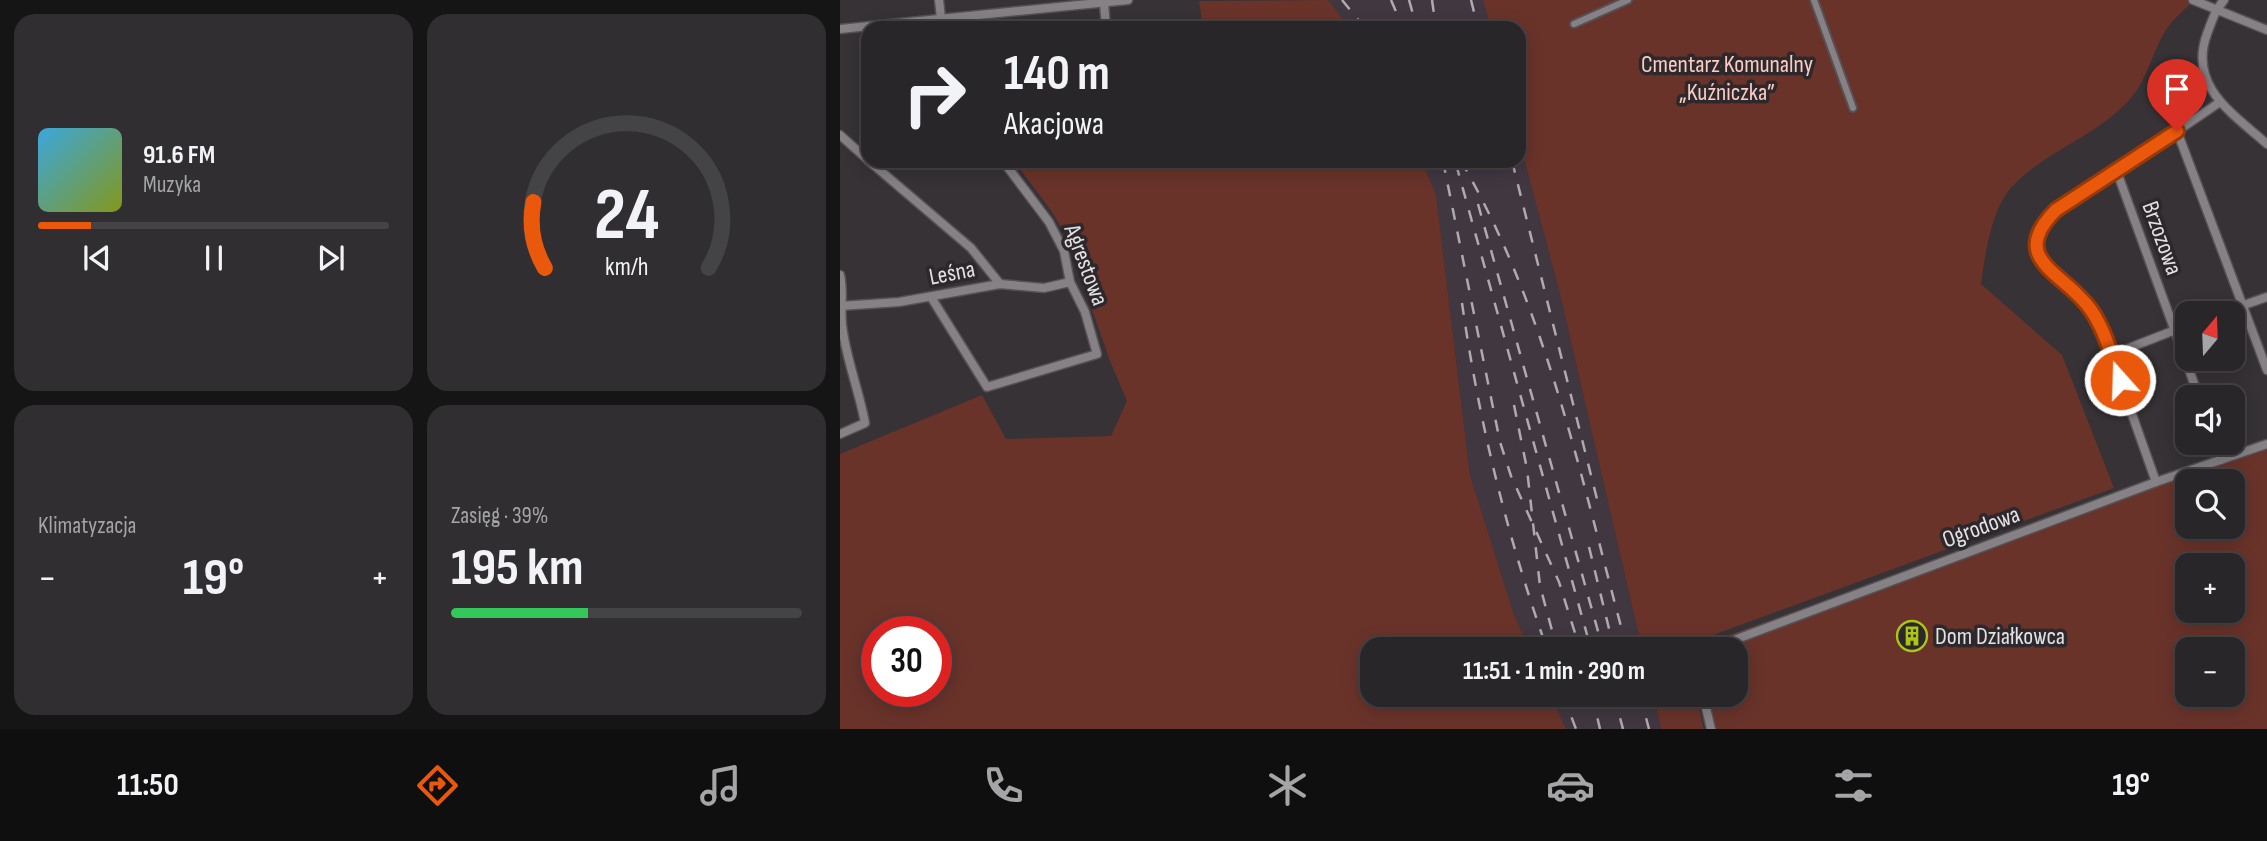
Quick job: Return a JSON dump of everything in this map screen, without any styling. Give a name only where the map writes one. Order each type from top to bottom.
[{"type":"street","points":[[939,0],[941,18]]},
{"type":"street","points":[[925,21],[1128,0]]},
{"type":"street","points":[[1574,24],[1628,0]]},
{"type":"street","points":[[1814,0],[1853,108]]},
{"type":"street","points":[[2193,0],[2267,30]]},
{"type":"street","points":[[2224,0],[2215,10],[2203,48],[2202,60],[2208,85],[2220,102],[2267,144]]},
{"type":"street","points":[[1104,3],[1105,21]]},
{"type":"street","points":[[840,29],[861,28]]},
{"type":"street","points":[[2156,482],[2094,314],[2082,298],[2043,265],[2036,253],[2036,239],[2043,224],[2056,210],[2220,102]]},
{"type":"street","points":[[2177,131],[2240,301]]},
{"type":"street","points":[[840,135],[861,153]]},
{"type":"street","points":[[878,168],[971,247],[1000,284]]},
{"type":"street","name":"Agrestowa","points":[[931,297],[987,387],[1097,354],[1084,312],[1070,282],[1064,251],[1049,222],[1008,168]]},
{"type":"street","name":"Brzozowa","points":[[2117,172],[2175,330]]},
{"type":"street","points":[[840,275],[843,290],[841,322],[845,346],[865,424],[840,434]]},
{"type":"street","name":"Leśna","points":[[841,306],[898,302],[1000,284],[1044,288],[1070,282]]},
{"type":"street","points":[[2245,305],[2267,297]]},
{"type":"street","points":[[2245,314],[2267,370]]},
{"type":"street","points":[[2111,355],[2175,330]]},
{"type":"street","name":"Ogrodowa","points":[[1742,637],[2156,482],[2267,444]]},
{"type":"street","points":[[2219,455],[2221,460]]},
{"type":"street","points":[[1706,707],[1711,729]]},
{"type":"shaded area","points":[[1328,0],[1483,0],[1489,21],[1344,21]]},
{"type":"shaded area","points":[[1526,166],[1560,294],[1639,637],[1524,637],[1514,615],[1470,475],[1436,195],[1425,168]]},
{"type":"shaded area","points":[[1556,707],[1656,707],[1661,729],[1566,729]]},
{"type":"green space","points":[[1328,0],[1344,21],[1202,21],[1199,1]]},
{"type":"green space","name":"Cmentarz Komunalny „Kuźniczka”","points":[[1483,0],[2194,0],[2168,27],[2142,82],[2131,98],[2103,123],[2024,175],[2004,197],[1990,234],[1981,284],[2062,355],[2114,488],[1707,637],[1639,637],[1560,294],[1526,166],[1526,21],[1489,21]]},
{"type":"green space","points":[[1019,168],[1425,168],[1436,195],[1470,475],[1514,615],[1524,637],[1360,637],[1360,707],[1556,707],[1566,729],[840,729],[840,454],[982,395],[1006,439],[1111,436],[1127,401],[1110,361],[1066,235]]},
{"type":"green space","points":[[2267,442],[2267,729],[1713,729],[1707,707],[1748,707],[1748,637],[1724,637],[2175,475],[2175,539],[2245,539],[2245,469],[2192,469],[2231,455],[2245,455],[2245,450]]},
{"type":"green space","points":[[1656,707],[1699,707],[1704,729],[1661,729]]},
{"type":"railway","points":[[1342,0],[1359,21]]},
{"type":"railway","points":[[1391,0],[1400,21]]},
{"type":"railway","points":[[1409,0],[1415,21]]},
{"type":"railway","points":[[1432,0],[1435,21]]},
{"type":"railway","points":[[1471,0],[1476,21]]},
{"type":"railway","points":[[1444,168],[1500,442],[1511,476],[1559,582],[1576,637]]},
{"type":"railway","points":[[1457,168],[1588,637]]},
{"type":"railway","points":[[1465,168],[1491,218],[1540,338],[1578,461],[1624,637]]},
{"type":"railway","points":[[1514,168],[1599,507]]},
{"type":"railway","points":[[1478,204],[1600,637]]},
{"type":"railway","points":[[1462,303],[1496,478],[1519,564],[1543,637]]},
{"type":"railway","points":[[1514,405],[1527,469],[1540,586],[1554,637]]},
{"type":"railway","points":[[1589,547],[1611,637]]},
{"type":"railway","points":[[1568,707],[1576,729]]},
{"type":"railway","points":[[1595,707],[1600,729]]},
{"type":"railway","points":[[1617,707],[1623,729]]},
{"type":"railway","points":[[1643,707],[1649,729]]},
{"type":"place","name":"Dom Działkowca","points":[[1912,636]]},
{"type":"route","points":[[2120,380],[2094,314],[2067,283],[2043,265],[2036,253],[2036,239],[2043,224],[2056,210],[2177,131]]}]
